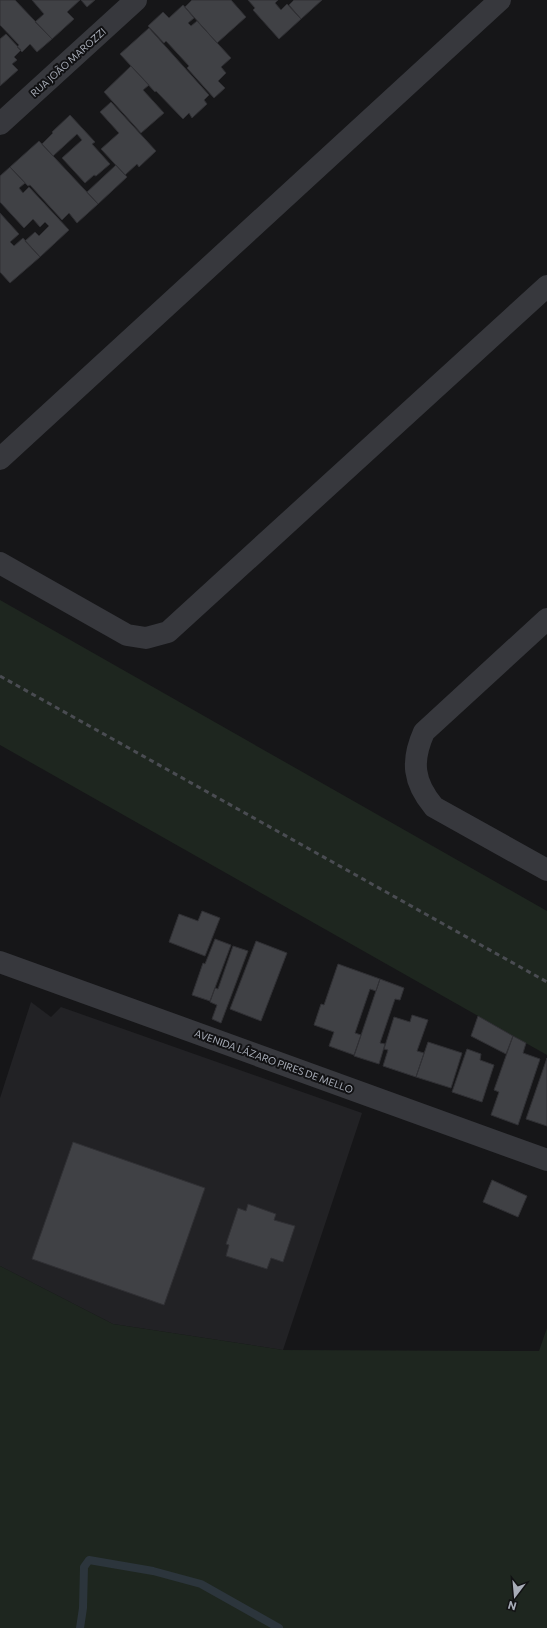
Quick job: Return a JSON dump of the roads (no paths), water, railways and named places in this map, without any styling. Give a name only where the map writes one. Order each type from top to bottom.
[{"type":"street","name":"RUA JOÃO MAROZZI","points":[[0,124],[136,0]]},
{"type":"street","points":[[0,459],[500,0]]},
{"type":"street","points":[[0,563],[127,635],[146,638],[168,632],[547,286]]},
{"type":"street","points":[[547,619],[424,732],[418,744],[415,757],[419,784],[434,807],[547,870]]},
{"type":"street","name":"AVENIDA LÁZARO PIRES DE MELLO","points":[[0,962],[547,1160]]},
{"type":"waterway","points":[[80,1628],[83,1608],[84,1567],[89,1560],[153,1571],[201,1584],[279,1628]]},
{"type":"railway","points":[[0,676],[547,982]]}]
